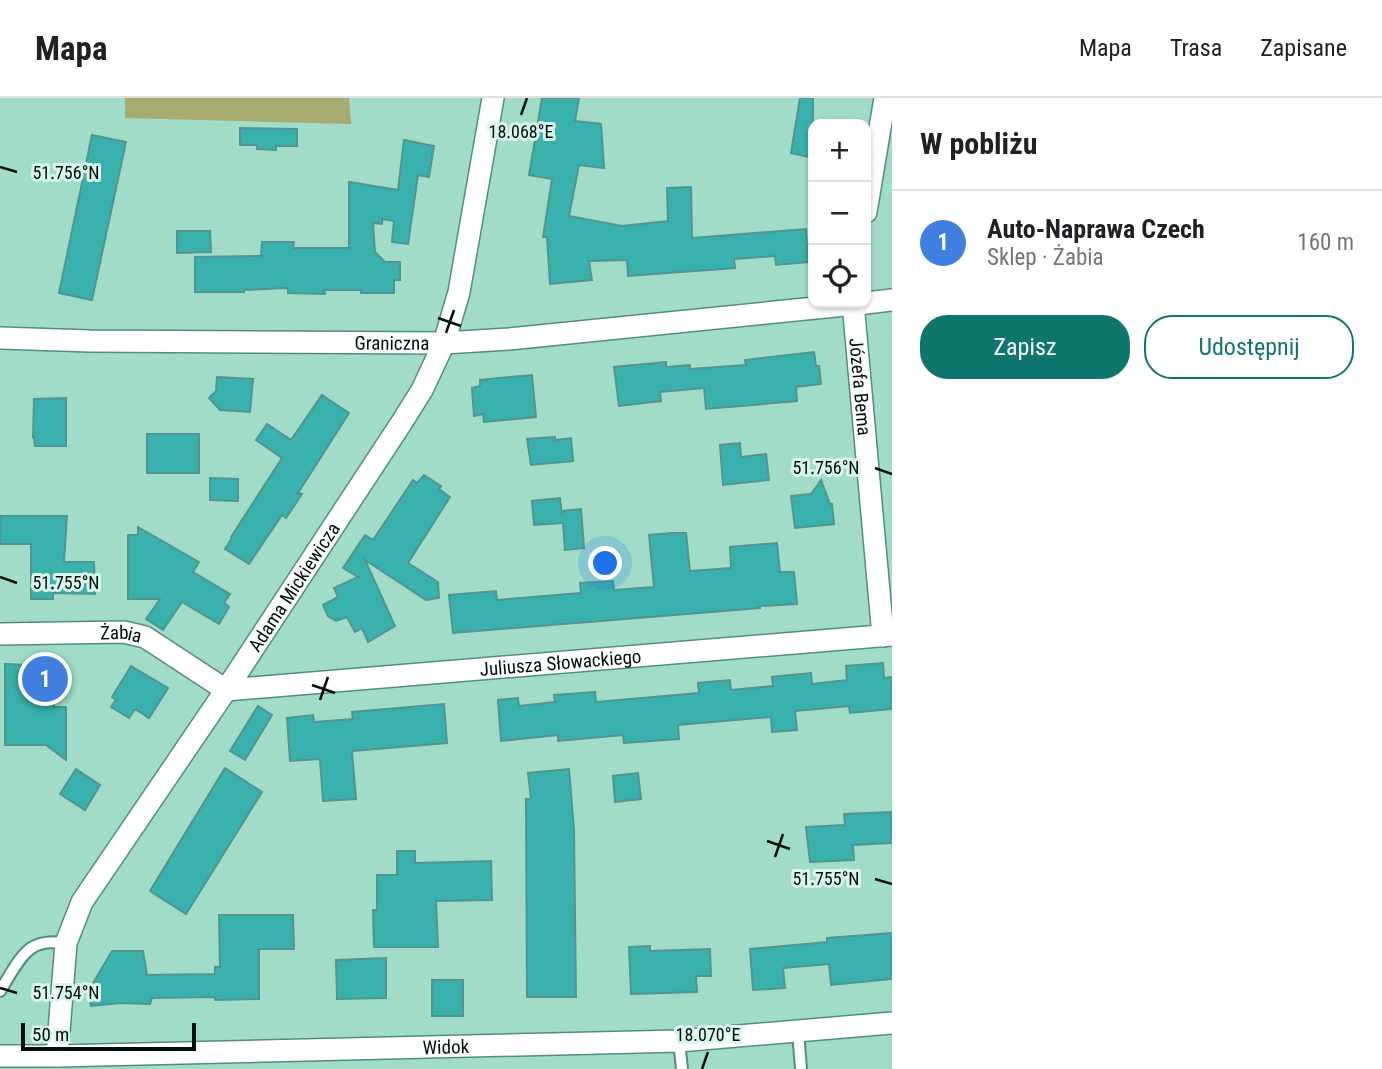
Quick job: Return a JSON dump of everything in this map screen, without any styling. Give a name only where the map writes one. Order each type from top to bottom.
[{"type":"street","name":"Adama Mickiewicza","points":[[57,1056],[66,943],[82,902],[226,690],[402,422],[422,390],[444,343],[459,292],[493,98]]},
{"type":"street","points":[[871,184],[886,98]]},
{"type":"street","name":"Graniczna","points":[[871,302],[892,300]]},
{"type":"street","name":"Graniczna","points":[[0,338],[444,343],[509,339],[810,308]]},
{"type":"street","name":"Józefa Bema","points":[[859,308],[887,636]]},
{"type":"street","name":"Żabia","points":[[0,634],[124,632],[145,636],[226,690]]},
{"type":"street","name":"Juliusza Słowackiego","points":[[226,690],[887,636]]},
{"type":"street","name":"Widok","points":[[0,1056],[680,1041],[892,1023]]},
{"type":"lane","points":[[0,992],[33,946],[50,942],[66,943]]},
{"type":"lane","points":[[798,1031],[801,1069]]},
{"type":"lane","points":[[680,1041],[682,1069]]},
{"type":"green space","points":[[125,98],[349,98],[351,124],[125,118]]},
{"type":"building","points":[[542,98],[579,98],[575,121],[601,124],[604,168],[579,165],[569,216],[622,226],[668,221],[667,188],[691,187],[692,238],[806,229],[808,262],[776,265],[775,256],[734,259],[735,268],[628,276],[627,260],[589,261],[592,280],[550,284],[547,237],[543,237],[552,179],[529,175]]},
{"type":"building","points":[[800,98],[813,98],[813,119],[808,119],[808,157],[791,153]]},
{"type":"building","points":[[240,128],[297,129],[297,146],[276,146],[276,150],[257,149],[257,145],[240,145]]},
{"type":"building","points":[[92,135],[126,142],[92,300],[59,293]]},
{"type":"building","points":[[404,140],[434,146],[429,177],[418,175],[408,244],[392,242],[394,221],[382,219],[382,224],[373,223],[375,252],[385,262],[400,262],[400,280],[394,280],[394,293],[324,290],[325,294],[288,293],[288,288],[244,292],[195,292],[195,257],[261,256],[262,242],[294,242],[293,248],[349,248],[349,182],[398,190]]},
{"type":"building","points":[[177,231],[210,231],[211,252],[177,253]]},
{"type":"building","points":[[814,352],[821,384],[796,387],[797,401],[706,409],[704,388],[660,392],[661,401],[619,406],[614,367],[666,362],[666,367],[690,365],[690,369],[746,365],[745,360]]},
{"type":"building","points":[[532,375],[536,417],[484,422],[483,414],[474,416],[472,388],[480,386],[480,380]]},
{"type":"building","points":[[217,377],[253,379],[250,412],[220,410],[209,398],[216,391]]},
{"type":"building","points":[[322,395],[349,413],[298,493],[302,494],[286,518],[282,515],[249,564],[225,549],[282,458],[256,440],[267,424],[291,440]]},
{"type":"building","points":[[66,398],[66,446],[35,446],[34,399]]},
{"type":"building","points":[[147,434],[199,434],[199,473],[147,473]]},
{"type":"building","points":[[555,437],[555,440],[571,438],[573,461],[531,465],[527,439]]},
{"type":"building","points":[[740,443],[741,457],[766,454],[769,480],[723,485],[720,445]]},
{"type":"building","points":[[424,475],[441,486],[439,489],[450,497],[408,563],[438,582],[439,598],[426,600],[365,560],[395,626],[368,642],[362,628],[355,632],[347,617],[336,621],[328,616],[323,605],[338,597],[334,588],[358,577],[343,568],[365,535],[373,540],[413,480],[417,483]]},
{"type":"building","points":[[210,478],[238,479],[238,501],[210,500]]},
{"type":"building","points":[[821,480],[832,504],[834,524],[795,528],[791,496],[811,494]]},
{"type":"building","points":[[560,498],[562,515],[562,511],[581,509],[584,548],[565,550],[563,523],[534,525],[532,501]]},
{"type":"building","points":[[0,516],[67,516],[64,562],[94,562],[95,594],[53,593],[53,599],[31,599],[31,544],[0,544]]},
{"type":"building","points":[[138,527],[199,562],[193,572],[230,594],[224,603],[229,607],[219,624],[182,602],[163,630],[146,619],[160,599],[128,599],[128,535],[138,535]]},
{"type":"building","points":[[686,533],[690,571],[731,568],[730,547],[777,543],[780,572],[794,572],[797,604],[453,633],[449,595],[496,591],[497,600],[581,593],[580,583],[613,581],[614,590],[654,587],[649,535]]},
{"type":"building","points":[[883,663],[884,678],[892,677],[892,709],[850,713],[849,706],[795,711],[797,730],[772,732],[771,717],[678,725],[679,739],[624,743],[623,735],[558,741],[558,735],[501,741],[498,700],[518,698],[519,706],[555,702],[554,695],[595,692],[596,702],[699,693],[698,683],[730,680],[731,690],[773,686],[772,677],[811,673],[812,684],[847,680],[846,666]]},
{"type":"building","points":[[5,664],[53,666],[54,707],[66,707],[66,760],[46,745],[5,745]]},
{"type":"building","points":[[131,666],[168,688],[149,718],[135,709],[129,718],[111,707],[116,700],[112,697]]},
{"type":"building","points":[[444,704],[447,743],[352,751],[356,799],[323,801],[320,759],[290,761],[287,718],[313,715],[314,722],[353,719],[352,712]]},
{"type":"building","points":[[258,706],[272,715],[245,760],[230,751]]},
{"type":"building","points":[[225,768],[262,792],[186,914],[150,891]]},
{"type":"building","points":[[76,769],[100,785],[85,810],[60,794]]},
{"type":"building","points":[[569,769],[574,830],[576,997],[527,997],[526,799],[531,799],[528,773]]},
{"type":"building","points":[[638,773],[641,799],[615,802],[613,776]]},
{"type":"building","points":[[892,812],[892,843],[853,845],[854,860],[810,862],[806,827],[845,825],[844,814]]},
{"type":"building","points":[[397,851],[415,851],[415,863],[491,861],[492,900],[436,901],[438,947],[374,947],[373,910],[377,910],[377,875],[397,875]]},
{"type":"building","points":[[219,915],[293,915],[294,949],[259,949],[259,999],[152,998],[150,1004],[91,1006],[89,990],[112,951],[143,951],[147,975],[215,974],[215,967],[220,967]]},
{"type":"building","points":[[892,933],[892,979],[831,985],[829,964],[783,968],[785,988],[753,990],[750,949],[827,942],[827,938]]},
{"type":"building","points":[[650,946],[650,951],[710,949],[711,976],[696,976],[697,992],[631,994],[629,947]]},
{"type":"building","points":[[386,958],[386,998],[337,999],[336,960]]},
{"type":"building","points":[[432,980],[463,980],[463,1016],[432,1016]]},
{"type":"place","name":"Auto-Naprawa Czech","points":[[45,679]]}]
